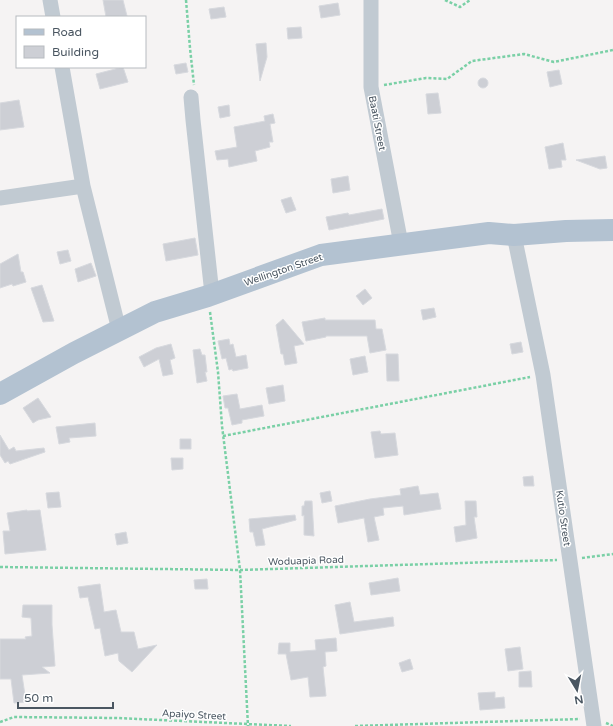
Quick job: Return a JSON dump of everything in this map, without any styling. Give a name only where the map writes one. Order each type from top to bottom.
[{"type":"main road","name":"Wellington Street","points":[[0,394],[74,353],[155,312],[210,295],[321,255],[489,233],[514,235],[566,231],[613,230]]},
{"type":"street","points":[[50,0],[53,16]]},
{"type":"street","name":"Baati Street","points":[[371,0],[371,87],[401,244]]},
{"type":"street","points":[[62,68],[83,186],[119,330]]},
{"type":"street","points":[[191,97],[210,295]]},
{"type":"street","points":[[0,198],[83,186]]},
{"type":"street","name":"Kutio Street","points":[[514,235],[543,375],[593,722]]},
{"type":"path","points":[[186,0],[194,84],[191,97]]},
{"type":"path","points":[[445,0],[460,7],[470,0]]},
{"type":"path","points":[[371,87],[426,78],[447,79],[472,61],[524,54],[554,62],[613,50]]},
{"type":"path","points":[[210,295],[224,436],[240,570],[248,725]]},
{"type":"path","points":[[224,436],[543,375]]},
{"type":"path","name":"Woduapia Road","points":[[0,567],[240,570],[570,560],[613,554]]},
{"type":"path","name":"Apaiyo Street","points":[[0,722],[14,717],[117,718],[291,726]]},
{"type":"path","points":[[355,726],[593,722],[613,726]]},
{"type":"building","points":[[103,0],[123,0],[127,16],[106,16]]},
{"type":"building","points":[[338,3],[340,15],[321,18],[319,6]]},
{"type":"building","points":[[224,7],[226,17],[211,19],[209,9]]},
{"type":"building","points":[[301,27],[302,38],[288,39],[287,28]]},
{"type":"building","points":[[266,43],[267,57],[260,81],[256,44]]},
{"type":"building","points":[[186,63],[188,72],[176,74],[174,65]]},
{"type":"building","points":[[123,68],[128,82],[100,89],[96,74]]},
{"type":"building","points":[[559,70],[562,84],[550,87],[547,72]]},
{"type":"building","points":[[481,78],[485,78],[487,79],[487,87],[481,88],[478,85],[478,81]]},
{"type":"building","points":[[438,93],[441,113],[428,114],[426,94]]},
{"type":"building","points":[[19,100],[24,127],[0,130],[0,103]]},
{"type":"building","points":[[229,105],[230,116],[220,118],[218,107]]},
{"type":"building","points":[[273,114],[275,123],[270,124],[273,142],[269,142],[270,147],[255,151],[257,161],[229,167],[228,159],[217,160],[215,151],[237,147],[234,127],[265,121],[264,116]]},
{"type":"building","points":[[563,143],[566,160],[561,160],[562,167],[549,169],[545,147]]},
{"type":"building","points":[[605,156],[607,168],[600,169],[576,160]]},
{"type":"building","points":[[348,176],[350,190],[333,193],[331,179]]},
{"type":"building","points":[[291,197],[296,210],[286,213],[281,200]]},
{"type":"building","points":[[382,209],[384,219],[329,230],[326,217],[348,213],[349,215]]},
{"type":"building","points":[[195,238],[198,255],[166,261],[163,244]]},
{"type":"building","points":[[68,250],[71,261],[60,264],[57,252]]},
{"type":"building","points":[[18,254],[21,272],[23,272],[26,282],[0,288],[0,264]]},
{"type":"building","points":[[91,263],[96,276],[78,282],[75,269]]},
{"type":"building","points":[[42,285],[54,321],[43,322],[31,288]]},
{"type":"building","points":[[365,289],[372,298],[363,305],[356,296]]},
{"type":"building","points":[[434,308],[436,317],[423,320],[421,310]]},
{"type":"building","points":[[325,318],[325,320],[375,320],[376,329],[382,329],[386,350],[370,353],[367,336],[326,336],[306,341],[302,322]]},
{"type":"building","points":[[283,319],[304,344],[294,346],[297,363],[285,365],[283,354],[281,354],[276,325]]},
{"type":"building","points":[[229,339],[230,345],[233,344],[236,357],[246,355],[248,368],[233,371],[232,369],[229,370],[226,358],[222,359],[218,341]]},
{"type":"building","points":[[521,342],[523,352],[512,354],[510,344]]},
{"type":"building","points":[[171,344],[175,358],[170,360],[173,374],[163,376],[159,359],[144,367],[139,357],[156,348]]},
{"type":"building","points":[[200,349],[202,355],[205,355],[207,372],[205,372],[207,381],[197,383],[193,350]]},
{"type":"building","points":[[386,354],[398,354],[399,381],[387,381]]},
{"type":"building","points":[[365,356],[368,372],[353,375],[350,359]]},
{"type":"building","points":[[283,385],[285,401],[269,404],[266,388]]},
{"type":"building","points":[[237,394],[240,409],[262,405],[264,416],[242,420],[242,423],[232,425],[228,408],[225,408],[223,396]]},
{"type":"building","points":[[38,398],[51,417],[38,420],[33,423],[23,408]]},
{"type":"building","points":[[95,423],[96,436],[69,438],[70,442],[59,444],[56,427]]},
{"type":"building","points":[[380,431],[381,434],[395,433],[398,455],[375,458],[371,432]]},
{"type":"building","points":[[0,435],[9,450],[14,447],[16,451],[44,448],[45,452],[10,464],[8,461],[5,463],[0,455]]},
{"type":"building","points":[[180,439],[191,439],[191,449],[180,449]]},
{"type":"building","points":[[171,458],[183,458],[183,469],[172,470]]},
{"type":"building","points":[[533,476],[534,486],[524,486],[523,477]]},
{"type":"building","points":[[418,486],[420,495],[438,493],[441,509],[404,515],[403,506],[383,508],[384,515],[374,517],[379,540],[368,542],[364,518],[338,523],[335,506],[401,495],[400,489]]},
{"type":"building","points":[[330,491],[332,501],[322,503],[320,493]]},
{"type":"building","points":[[59,492],[61,507],[48,508],[46,493]]},
{"type":"building","points":[[305,501],[312,501],[314,536],[304,535],[304,515],[302,516],[302,506],[304,506]]},
{"type":"building","points":[[465,501],[476,501],[477,517],[474,517],[477,538],[456,542],[454,527],[466,525]]},
{"type":"building","points":[[40,510],[46,550],[5,554],[3,531],[10,531],[7,513]]},
{"type":"building","points":[[295,515],[296,520],[262,529],[265,545],[256,546],[253,532],[250,532],[249,519]]},
{"type":"building","points":[[126,532],[128,543],[117,545],[115,534]]},
{"type":"building","points":[[398,578],[400,591],[371,595],[369,583]]},
{"type":"building","points":[[207,579],[208,589],[195,589],[194,580]]},
{"type":"building","points":[[100,584],[104,612],[116,610],[121,632],[134,632],[138,649],[157,645],[132,672],[119,661],[118,653],[105,656],[100,628],[95,629],[88,597],[80,598],[78,587]]},
{"type":"building","points":[[350,602],[354,622],[393,617],[394,626],[340,634],[335,605]]},
{"type":"building","points":[[23,605],[52,605],[55,666],[42,667],[50,673],[22,675],[26,702],[14,703],[11,679],[0,679],[0,639],[26,639],[25,637],[32,636],[31,618],[22,617]]},
{"type":"building","points":[[336,638],[337,651],[325,652],[326,666],[323,667],[326,696],[310,697],[308,677],[291,680],[286,654],[278,654],[279,643],[290,643],[290,652],[316,650],[315,640]]},
{"type":"building","points":[[520,647],[523,669],[508,671],[505,649]]},
{"type":"building","points":[[410,659],[413,669],[402,672],[399,663]]},
{"type":"building","points":[[531,671],[532,687],[519,687],[519,672]]},
{"type":"building","points":[[495,692],[495,698],[504,697],[505,708],[480,710],[478,693]]}]
